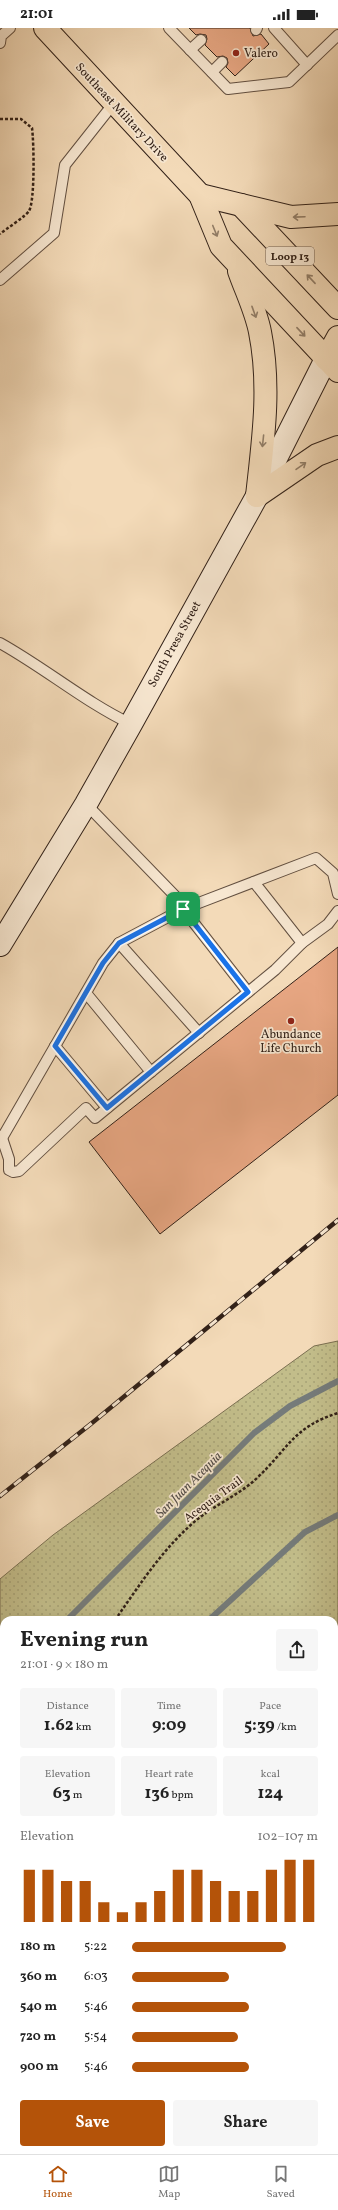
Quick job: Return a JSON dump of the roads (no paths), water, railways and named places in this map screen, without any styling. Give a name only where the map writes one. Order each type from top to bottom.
[{"type":"main road","name":"Southeast Military Drive","points":[[50,30],[114,103],[200,196],[221,246],[332,365]]},
{"type":"main road","points":[[200,196],[291,217],[338,214]]},
{"type":"main road","name":"Loop 13","points":[[241,205],[338,308]]},
{"type":"main road","points":[[236,262],[260,330],[265,363],[267,401],[257,496]]},
{"type":"main road","name":"South Presa Street","points":[[0,945],[86,804],[257,496],[332,365],[338,337]]},
{"type":"main road","points":[[257,496],[317,455],[338,447]]},
{"type":"lane","points":[[0,38],[10,28]]},
{"type":"lane","points":[[169,28],[228,89],[289,82],[338,35]]},
{"type":"lane","points":[[274,28],[308,64]]},
{"type":"lane","points":[[190,50],[201,40]]},
{"type":"lane","points":[[212,72],[222,62]]},
{"type":"lane","points":[[0,280],[54,232],[65,165],[114,103]]},
{"type":"lane","points":[[0,643],[49,673],[108,713],[131,724]]},
{"type":"lane","points":[[86,804],[179,900],[183,909],[248,992]]},
{"type":"lane","points":[[338,894],[333,873],[316,858],[183,909],[119,943],[103,963],[1,1137],[9,1159],[9,1170],[13,1172],[19,1171],[86,1108],[95,1118],[275,970],[302,943],[328,924],[338,911]]},
{"type":"lane","points":[[254,882],[302,943]]},
{"type":"lane","points":[[119,943],[199,1033]]},
{"type":"lane","points":[[86,993],[151,1072]]},
{"type":"lane","points":[[55,1046],[107,1108]]},
{"type":"waterway","name":"San Juan Acequia","points":[[71,1616],[254,1433],[290,1406],[338,1381]]},
{"type":"waterway","points":[[213,1616],[305,1532],[338,1515]]},
{"type":"railway","points":[[0,1496],[92,1423],[338,1220]]},
{"type":"place","name":"Valero","points":[[236,53]]},
{"type":"place","name":"Abundance Life Church","points":[[291,1021]]}]
